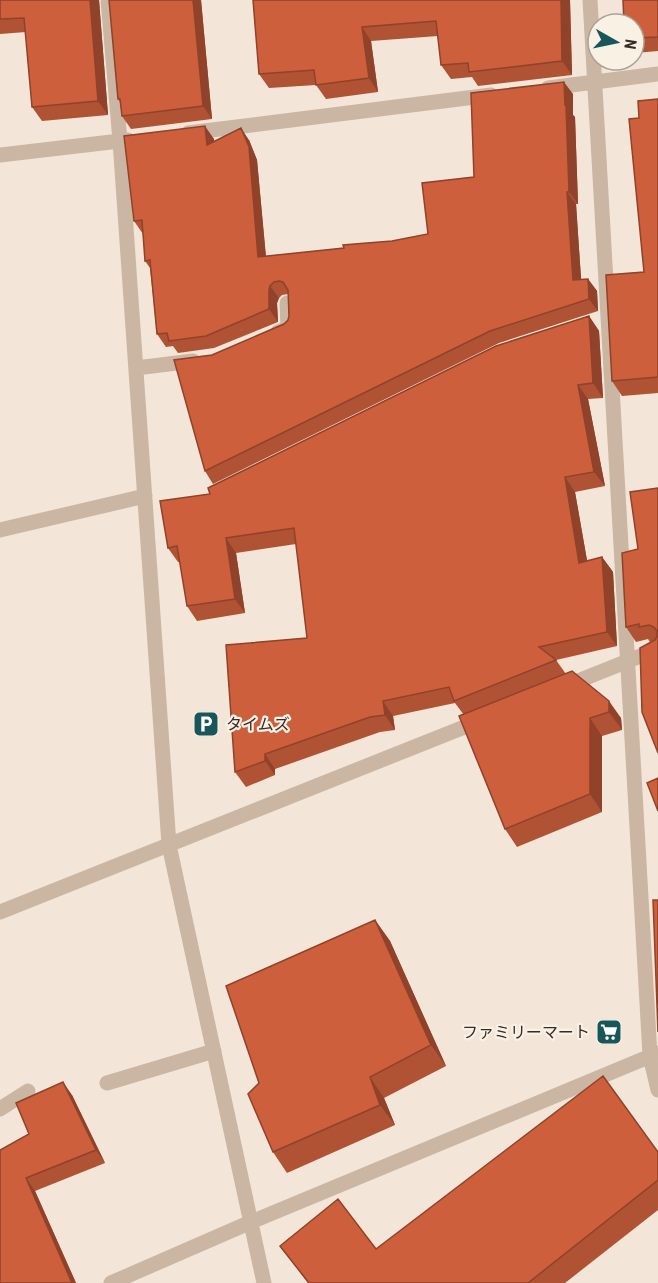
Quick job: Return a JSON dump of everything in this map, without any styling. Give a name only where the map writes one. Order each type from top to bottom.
[{"type":"street","points":[[108,0],[136,368],[149,505],[169,845],[264,1283]]},
{"type":"street","points":[[590,0],[627,662],[658,1090]]},
{"type":"street","points":[[535,90],[658,74]]},
{"type":"street","points":[[179,134],[500,94]]},
{"type":"street","points":[[0,155],[144,138]]},
{"type":"street","points":[[268,336],[288,328],[287,303]]},
{"type":"street","points":[[590,324],[608,318]]},
{"type":"street","points":[[136,368],[205,359]]},
{"type":"street","points":[[0,530],[149,505]]},
{"type":"street","points":[[550,692],[658,650]]},
{"type":"street","points":[[0,912],[496,714]]},
{"type":"street","points":[[106,1083],[214,1051]]},
{"type":"street","points":[[111,1283],[251,1222],[654,1055]]},
{"type":"street","points":[[0,1109],[28,1091]]},
{"type":"building","points":[[0,0],[90,0],[98,101],[32,107],[24,18],[0,19]]},
{"type":"building","points":[[109,0],[193,0],[203,106],[122,116],[120,99],[118,99]]},
{"type":"building","points":[[253,0],[561,0],[562,61],[469,72],[468,63],[441,65],[436,21],[362,27],[369,78],[316,85],[314,70],[259,74]]},
{"type":"building","points":[[623,0],[658,0],[658,37],[646,38],[646,12],[624,12]]},
{"type":"building","points":[[564,82],[569,192],[567,192],[573,280],[588,279],[589,299],[490,331],[205,471],[174,360],[212,355],[284,324],[289,316],[288,290],[283,282],[274,282],[269,290],[269,309],[206,336],[169,341],[167,333],[157,334],[150,260],[145,261],[142,220],[134,221],[124,136],[205,126],[207,145],[241,128],[249,147],[258,257],[344,248],[343,245],[392,241],[428,234],[422,183],[474,177],[471,93]]},
{"type":"building","points":[[658,99],[658,377],[612,381],[606,275],[644,272],[629,119],[639,118],[638,101]]},
{"type":"building","points":[[589,316],[593,383],[578,385],[594,472],[565,477],[579,563],[602,557],[607,632],[539,647],[556,660],[454,701],[449,687],[383,701],[385,715],[370,717],[265,754],[265,761],[235,772],[226,645],[307,638],[294,528],[226,538],[235,599],[187,606],[177,546],[168,548],[160,501],[210,494],[208,488],[496,346]]},
{"type":"building","points":[[658,488],[658,753],[642,712],[640,648],[655,640],[657,631],[649,625],[639,627],[639,624],[626,627],[622,553],[638,549],[630,492]]},
{"type":"building","points":[[572,671],[609,701],[609,712],[590,718],[590,794],[505,829],[459,716]]},
{"type":"building","points":[[658,778],[658,811],[647,783]]},
{"type":"building","points":[[653,900],[658,900],[658,1032]]},
{"type":"building","points":[[375,920],[431,1045],[370,1077],[380,1105],[273,1152],[248,1094],[259,1083],[226,986]]},
{"type":"building","points":[[603,1076],[658,1152],[658,1180],[528,1283],[309,1283],[280,1246],[338,1199],[376,1249]]},
{"type":"building","points":[[63,1082],[96,1150],[26,1178],[72,1283],[0,1283],[0,1150],[29,1134],[16,1103]]},
{"type":"place","name":"タイムズ","points":[[206,724]]},
{"type":"place","name":"ファミリーマート","points":[[609,1032]]}]
